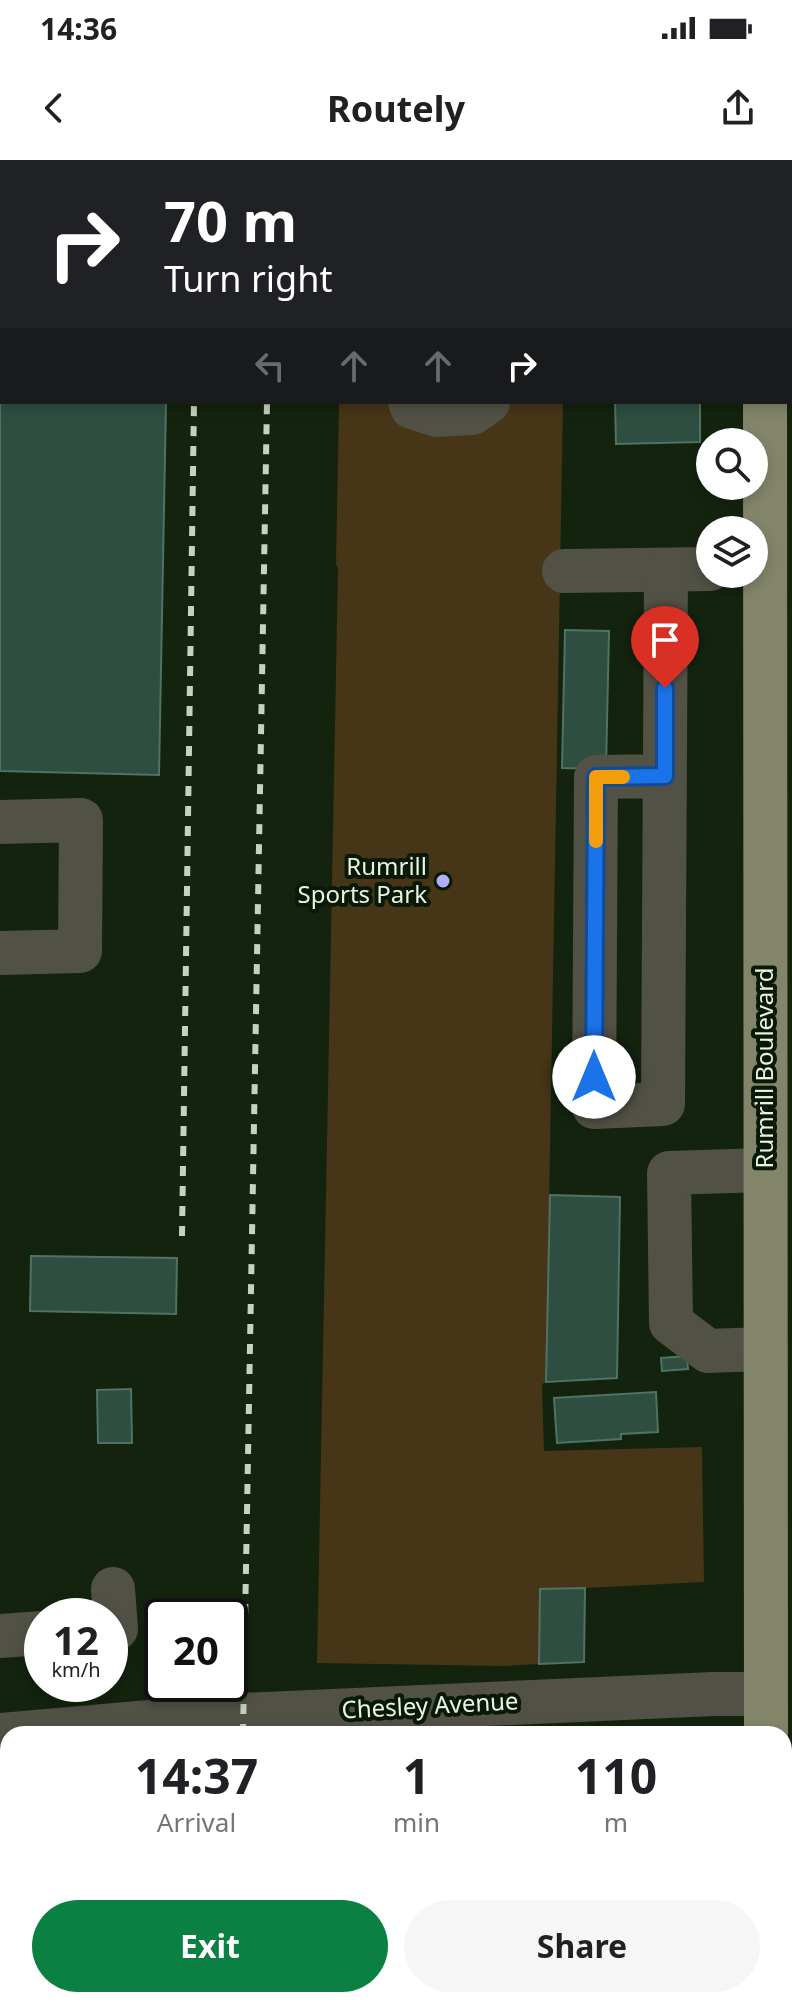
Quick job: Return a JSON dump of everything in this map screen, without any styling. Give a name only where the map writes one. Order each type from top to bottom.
[{"type":"main road","name":"Rumrill Boulevard","points":[[765,404],[769,585],[778,667],[778,1020],[765,1170],[779,1499],[778,1576],[765,1714]]},
{"type":"street","points":[[411,404],[437,415],[472,413],[485,404]]},
{"type":"street","points":[[564,571],[696,569]]},
{"type":"street","points":[[665,776],[596,777],[594,1107],[663,1104],[665,776],[666,570]]},
{"type":"street","points":[[0,822],[81,820],[80,951],[0,953]]},
{"type":"street","points":[[765,1170],[669,1173],[671,1323],[708,1351],[774,1374]]},
{"type":"street","points":[[0,1636],[24,1634]]},
{"type":"street","name":"Chesley Avenue","points":[[103,1726],[218,1716],[713,1694],[765,1714]]},
{"type":"shaded area","name":"Rumrill Sports Park","points":[[339,404],[563,404],[546,1382],[542,1384],[544,1451],[702,1447],[704,1582],[585,1588],[539,1664],[317,1663]]},
{"type":"building","points":[[0,404],[166,404],[159,775],[0,771]]},
{"type":"building","points":[[615,404],[700,404],[700,428],[696,428],[696,442],[616,444]]},
{"type":"building","points":[[565,630],[609,631],[606,769],[562,768]]},
{"type":"building","points":[[550,1195],[620,1197],[617,1378],[546,1382]]},
{"type":"building","points":[[31,1256],[177,1258],[176,1314],[30,1311]]},
{"type":"building","points":[[687,1356],[688,1369],[662,1371],[661,1358]]},
{"type":"building","points":[[131,1389],[132,1443],[98,1443],[97,1390]]},
{"type":"building","points":[[656,1392],[658,1432],[621,1434],[621,1439],[557,1443],[554,1398]]},
{"type":"building","points":[[585,1588],[584,1662],[539,1664],[540,1589]]},
{"type":"railway","points":[[182,1236],[194,404]]},
{"type":"railway","points":[[243,1726],[267,404]]},
{"type":"slow traffic","points":[[596,841],[596,777],[623,777]]},
{"type":"place","name":"Rumrill Sports Park","points":[[443,881]]},
{"type":"route","points":[[594,1077],[596,777],[665,776],[665,688]]}]
